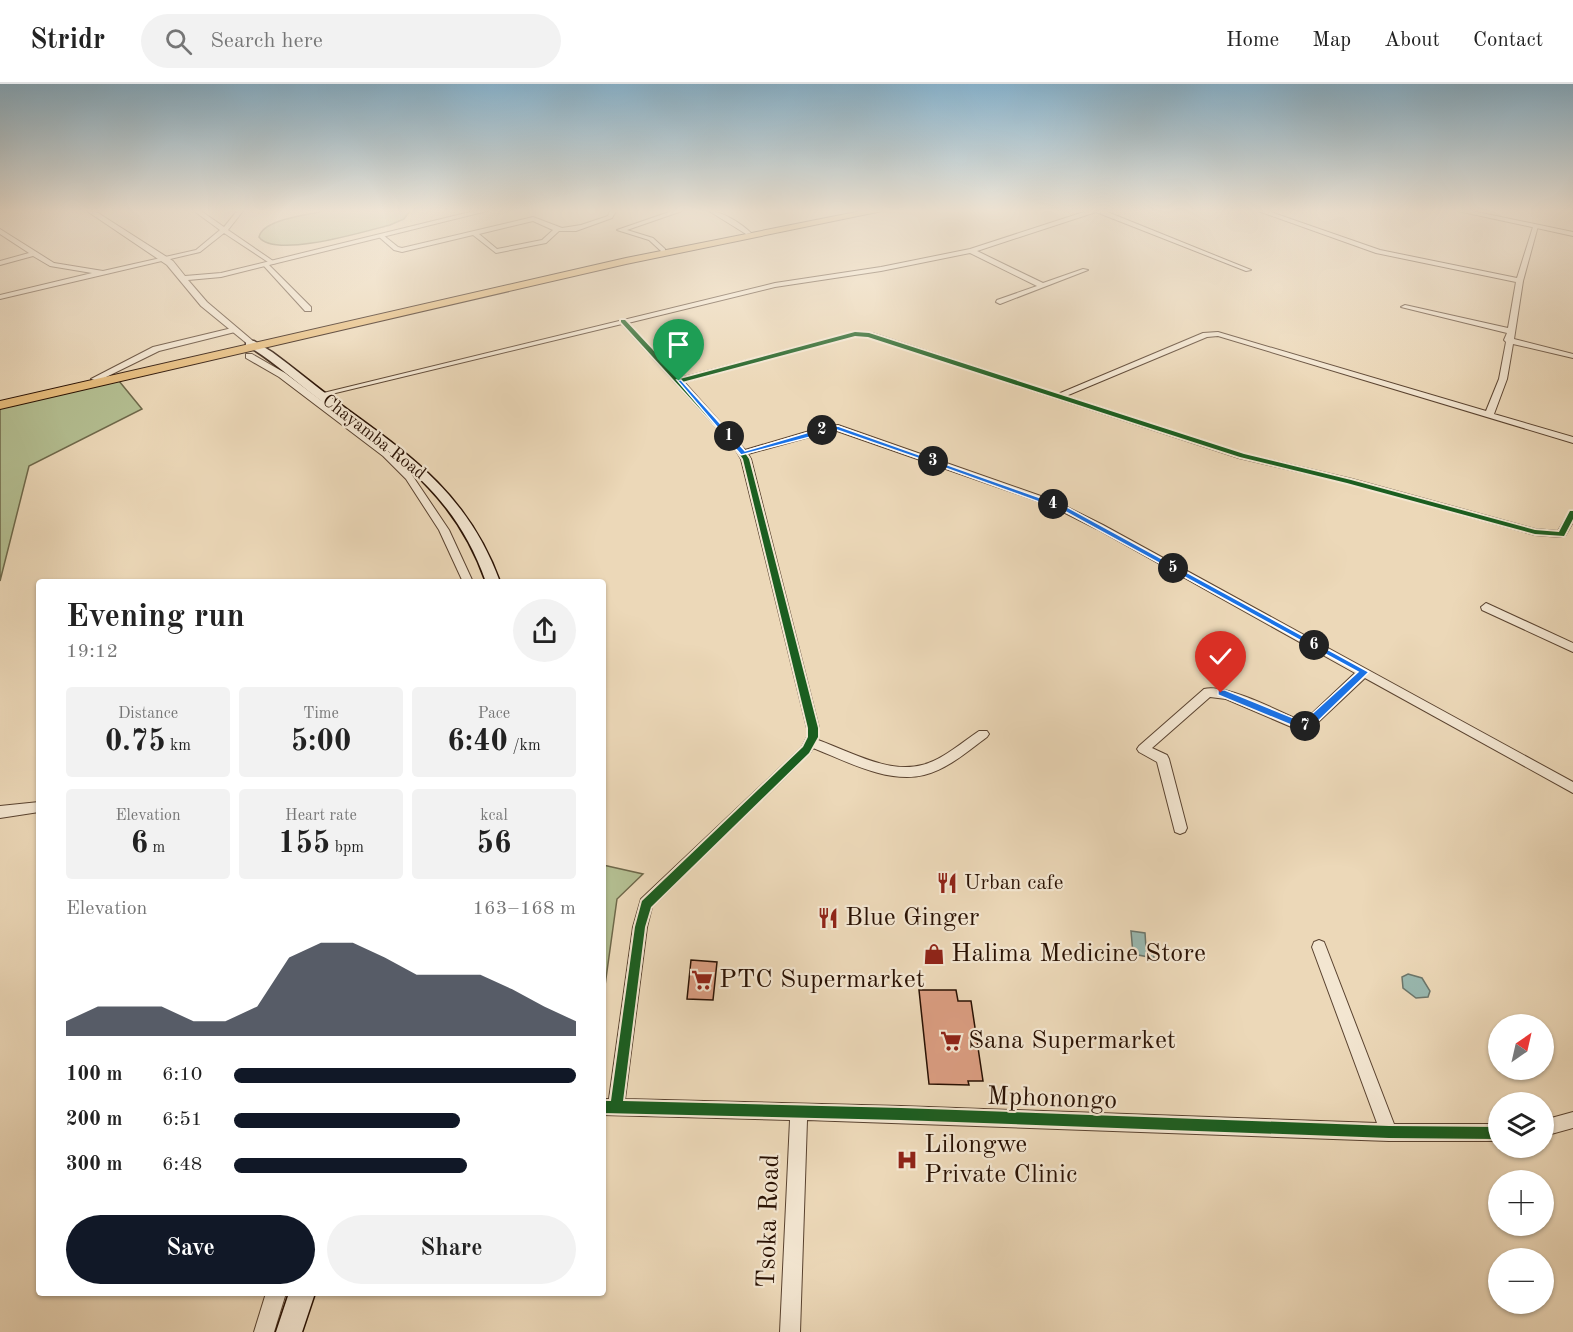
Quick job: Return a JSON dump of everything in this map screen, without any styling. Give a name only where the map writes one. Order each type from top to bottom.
[{"type":"highway","points":[[0,400],[252,348],[582,269]]},
{"type":"highway","points":[[0,405],[591,269]]},
{"type":"main road","name":"Chayamba Road","points":[[252,348],[407,460],[442,493],[473,533],[492,579]]},
{"type":"main road","points":[[289,1332],[301,1296]]},
{"type":"street","points":[[77,269],[106,274]]},
{"type":"street","points":[[0,297],[124,269]]},
{"type":"street","points":[[174,269],[232,330],[282,375],[386,454],[409,477],[444,530],[467,579]]},
{"type":"street","points":[[184,278],[221,275],[246,269]]},
{"type":"street","points":[[274,269],[308,309]]},
{"type":"street","points":[[319,395],[790,282],[879,269]]},
{"type":"street","points":[[1009,269],[1043,286]]},
{"type":"street","points":[[1462,269],[1520,281]]},
{"type":"street","points":[[1489,415],[1503,380],[1508,340],[1523,269]]},
{"type":"street","points":[[1000,302],[1085,270]]},
{"type":"street","points":[[193,290],[221,275]]},
{"type":"street","points":[[1405,307],[1510,331]]},
{"type":"street","points":[[609,1107],[646,904],[806,750],[811,742],[813,728],[767,536],[743,453],[623,321]]},
{"type":"street","points":[[95,379],[156,349],[232,330]]},
{"type":"street","points":[[679,381],[855,334],[882,339],[1253,459],[1349,481],[1535,532],[1561,534],[1573,513]]},
{"type":"street","points":[[1060,396],[1206,335],[1218,334],[1573,440]]},
{"type":"street","points":[[1508,340],[1573,356]]},
{"type":"street","points":[[743,453],[832,428],[871,439],[1067,510],[1573,788]]},
{"type":"street","points":[[1486,607],[1573,648]]},
{"type":"street","points":[[1180,828],[1162,759],[1143,748],[1203,694],[1221,693],[1303,727],[1364,672]]},
{"type":"street","points":[[811,742],[906,773],[923,770],[952,756],[982,734]]},
{"type":"street","points":[[0,812],[36,807]]},
{"type":"street","points":[[1319,947],[1389,1132]]},
{"type":"street","name":"Mphonongo","points":[[609,1107],[1389,1132],[1488,1133]]},
{"type":"street","name":"Tsoka Road","points":[[790,1332],[799,1112]]},
{"type":"street","points":[[1554,1125],[1573,1120]]},
{"type":"street","points":[[264,1332],[275,1296]]},
{"type":"green space","points":[[119,381],[142,409],[29,466],[0,581],[0,407]]},
{"type":"green space","points":[[606,866],[643,874],[617,899],[606,978]]},
{"type":"water","points":[[1131,931],[1145,933],[1146,948],[1153,949],[1154,958],[1133,954]]},
{"type":"water","points":[[1408,974],[1422,978],[1430,991],[1428,997],[1416,998],[1403,988],[1402,977]]},
{"type":"building","name":"PTC Supermarket","points":[[691,960],[717,962],[713,1000],[687,999]]},
{"type":"building","name":"Sana Supermarket","points":[[919,990],[956,990],[958,1001],[971,1001],[983,1081],[968,1081],[969,1085],[929,1084]]},
{"type":"cycle path","points":[[616,1107],[640,927],[646,904],[806,750],[813,737],[813,728],[746,459],[737,445],[623,321]]},
{"type":"cycle path","points":[[679,381],[855,334],[869,335],[1242,456],[1349,481],[1535,532],[1561,534],[1573,513]]},
{"type":"cycle path","points":[[606,1107],[901,1114],[1389,1132],[1488,1133]]},
{"type":"place","name":"Urban cafe","points":[[947,883]]},
{"type":"place","name":"Blue Ginger","points":[[828,918]]},
{"type":"place","name":"Halima Medicine Store","points":[[934,954]]},
{"type":"place","name":"PTC Supermarket","points":[[702,980]]},
{"type":"place","name":"Sana Supermarket","points":[[951,1041]]},
{"type":"place","name":"Lilongwe Private Clinic","points":[[907,1160]]},
{"type":"route","points":[[679,381],[743,453],[826,429],[838,428],[926,458],[1052,503],[1080,516],[1364,672],[1303,727],[1221,693]]}]
